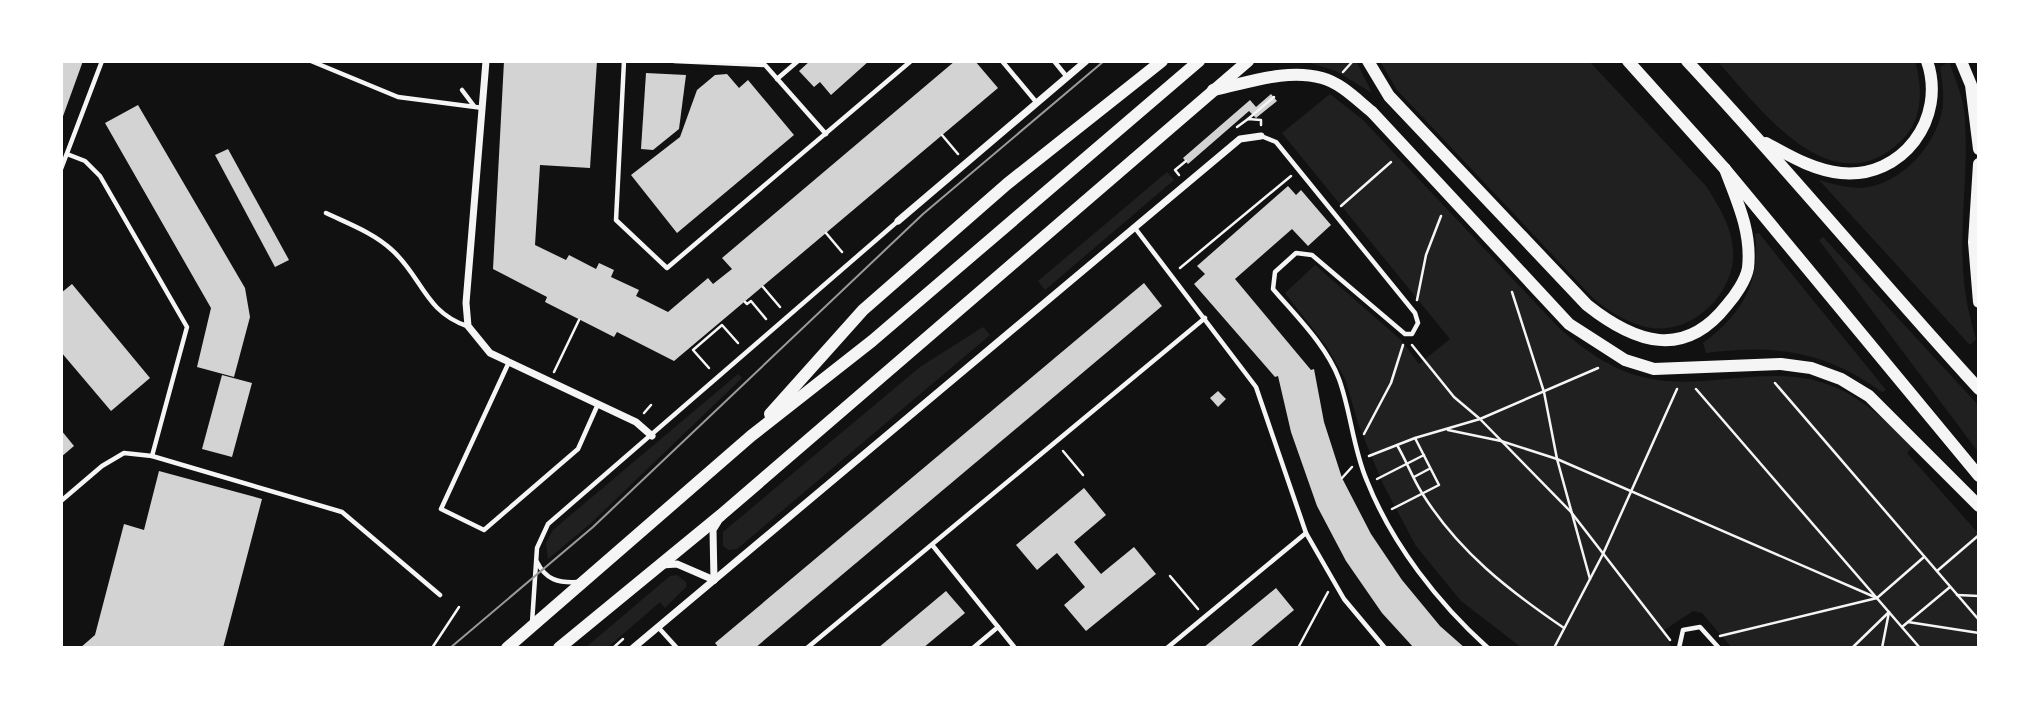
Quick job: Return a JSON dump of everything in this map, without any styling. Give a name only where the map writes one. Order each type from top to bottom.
[{"type":"main road","points":[[751,436],[863,310],[1007,184],[1162,61]]},
{"type":"main road","points":[[507,648],[751,436],[872,341],[1199,61]]},
{"type":"main road","points":[[559,648],[721,515],[1248,61]]},
{"type":"main road","points":[[1368,61],[1388,96],[1587,305],[1611,324],[1635,335],[1659,341],[1693,335],[1708,327],[1733,299],[1748,270],[1747,226],[1722,166]]},
{"type":"main road","points":[[1628,61],[1722,166],[1979,476]]},
{"type":"main road","points":[[1687,61],[1757,136],[1894,296],[1979,389]]},
{"type":"main road","points":[[1757,136],[1810,166],[1840,173],[1867,174],[1890,165],[1921,133],[1929,114],[1932,94],[1927,61]]},
{"type":"main road","points":[[1961,61],[1971,85],[1979,149]]},
{"type":"main road","points":[[1213,90],[1284,75],[1323,78],[1345,89],[1372,112],[1569,324],[1594,342],[1625,360],[1654,369],[1781,365],[1811,369],[1841,379],[1869,396],[1979,506]]},
{"type":"main road","points":[[1979,164],[1974,242],[1979,302]]},
{"type":"street","points":[[486,61],[467,303],[468,326],[490,353],[636,422],[652,436]]},
{"type":"street","points":[[898,221],[1086,61]]},
{"type":"street","points":[[633,648],[1241,139],[1261,136]]},
{"type":"street","points":[[714,580],[713,530],[721,515]]},
{"type":"street","points":[[662,565],[677,564],[714,580]]},
{"type":"lane","points":[[61,169],[102,61]]},
{"type":"lane","points":[[311,61],[398,97],[483,108]]},
{"type":"lane","points":[[624,61],[616,220],[667,268],[911,61]]},
{"type":"lane","points":[[674,61],[764,63],[825,134]]},
{"type":"lane","points":[[778,79],[797,61]]},
{"type":"lane","points":[[1002,61],[1037,103]]},
{"type":"lane","points":[[1054,61],[1068,77]]},
{"type":"lane","points":[[463,90],[474,107]]},
{"type":"lane","points":[[1261,136],[1276,142],[1415,313],[1418,323],[1412,334],[1405,334],[1312,255],[1296,253],[1275,272],[1273,289],[1321,346],[1338,377],[1358,446],[1359,460],[1383,514],[1434,593],[1488,648]]},
{"type":"lane","points":[[67,154],[85,160],[100,177],[187,327],[152,456]]},
{"type":"lane","points":[[326,213],[367,232],[390,248],[435,308],[450,320],[468,326]]},
{"type":"lane","points":[[531,627],[540,536],[548,524],[898,221]]},
{"type":"lane","points":[[1135,228],[1256,387],[1306,533],[1333,582],[1385,648]]},
{"type":"lane","points":[[807,648],[1205,318]]},
{"type":"lane","points":[[509,362],[441,509],[484,530],[578,449],[598,404]]},
{"type":"lane","points":[[61,501],[102,466],[124,453],[152,456],[342,512],[440,595]]},
{"type":"lane","points":[[1167,648],[1306,533]]},
{"type":"lane","points":[[933,546],[1015,648]]},
{"type":"lane","points":[[537,561],[546,576],[554,581],[585,582]]},
{"type":"lane","points":[[658,627],[677,648]]},
{"type":"lane","points":[[973,648],[998,627]]},
{"type":"lane","points":[[1678,648],[1683,630],[1700,627],[1719,648]]},
{"type":"path","points":[[1248,119],[1274,97]]},
{"type":"path","points":[[942,135],[958,154]]},
{"type":"path","points":[[1180,176],[1175,170],[1186,161]]},
{"type":"path","points":[[1334,212],[1391,162]]},
{"type":"path","points":[[1172,275],[1298,169]]},
{"type":"path","points":[[1415,313],[1426,255],[1441,216]]},
{"type":"path","points":[[826,233],[842,252]]},
{"type":"path","points":[[763,287],[780,307]]},
{"type":"path","points":[[1512,292],[1544,392],[1557,459],[1590,579]]},
{"type":"path","points":[[745,302],[751,300],[766,319]]},
{"type":"path","points":[[560,361],[579,320]]},
{"type":"path","points":[[709,368],[693,350],[706,337],[722,325],[738,343]]},
{"type":"path","points":[[1405,334],[1423,363],[1454,397],[1480,419],[1571,512],[1678,648]]},
{"type":"path","points":[[1358,446],[1391,383],[1405,334]]},
{"type":"path","points":[[1359,460],[1415,438],[1480,419],[1598,368]]},
{"type":"path","points":[[1775,383],[1979,620]]},
{"type":"path","points":[[1696,388],[1920,648]]},
{"type":"path","points":[[1554,648],[1603,554],[1677,389]]},
{"type":"path","points":[[1448,430],[1501,441],[1557,459],[1633,489],[1877,598]]},
{"type":"path","points":[[1383,514],[1439,485],[1415,438]]},
{"type":"path","points":[[1056,443],[1083,475]]},
{"type":"path","points":[[1397,445],[1422,493],[1456,540],[1490,575],[1564,628]]},
{"type":"path","points":[[1367,483],[1424,455]]},
{"type":"path","points":[[1414,477],[1431,469]]},
{"type":"path","points":[[1937,571],[1979,536]]},
{"type":"path","points":[[1711,638],[1877,598],[1924,557]]},
{"type":"path","points":[[1170,576],[1205,617]]},
{"type":"path","points":[[1298,648],[1333,582]]},
{"type":"path","points":[[1902,627],[1950,587]]},
{"type":"path","points":[[1956,595],[1979,596]]},
{"type":"path","points":[[432,648],[459,607]]},
{"type":"path","points":[[1852,648],[1889,612]]},
{"type":"path","points":[[1882,648],[1889,612]]},
{"type":"path","points":[[1908,622],[1979,633]]},
{"type":"shaded area","points":[[1304,61],[1356,61],[1372,93],[1336,71]]},
{"type":"shaded area","points":[[1380,61],[1589,61],[1706,186],[1720,209],[1730,233],[1733,250],[1728,281],[1720,295],[1697,317],[1667,328],[1635,324],[1607,309],[1594,299],[1397,90]]},
{"type":"shaded area","points":[[1717,61],[1915,61],[1920,93],[1917,114],[1914,124],[1901,141],[1875,159],[1849,164],[1824,158],[1799,144],[1776,125]]},
{"type":"shaded area","points":[[1949,62],[1965,119],[1962,254],[1968,309],[1976,339],[1970,345],[1819,180],[1862,188],[1890,180],[1914,161],[1924,150],[1938,124],[1943,99],[1940,67]]},
{"type":"shaded area","points":[[1330,94],[1363,120],[1560,329],[1600,359],[1635,375],[1670,381],[1694,382],[1765,376],[1813,380],[1848,393],[1877,414],[1912,447],[1907,453],[1979,534],[1979,648],[1732,648],[1702,613],[1693,611],[1663,631],[1672,648],[1522,648],[1461,601],[1416,546],[1383,484],[1359,426],[1345,379],[1327,347],[1285,293],[1315,265],[1401,340],[1419,364],[1450,339],[1282,133]]},
{"type":"shaded area","points":[[1167,172],[1174,180],[1045,290],[1038,281]]},
{"type":"shaded area","points":[[1759,233],[1886,390],[1882,392],[1840,367],[1798,354],[1754,350],[1706,353],[1703,343],[1728,321],[1746,296],[1755,268],[1755,234]]},
{"type":"shaded area","points":[[1823,237],[1979,406],[1979,453],[1819,240]]},
{"type":"shaded area","points":[[983,327],[990,335],[737,549],[729,550],[723,546],[723,532],[920,367]]},
{"type":"shaded area","points":[[738,374],[742,378],[590,524],[548,559],[546,543],[553,530]]},
{"type":"shaded area","points":[[677,575],[686,582],[686,587],[665,608],[660,602],[607,648],[585,648],[670,576]]},
{"type":"building","points":[[61,61],[83,61],[62,119],[61,119]]},
{"type":"building","points":[[504,61],[597,61],[590,168],[540,165],[535,245],[566,260],[569,255],[596,269],[599,263],[614,270],[611,277],[639,290],[636,296],[668,312],[708,278],[713,284],[732,269],[722,258],[955,61],[975,61],[998,88],[674,361],[617,332],[614,337],[545,302],[547,297],[493,269]]},
{"type":"building","points":[[810,61],[869,61],[831,95],[820,82],[814,87],[799,71]]},
{"type":"building","points":[[646,73],[686,75],[679,129],[653,150],[641,149]]},
{"type":"building","points":[[727,74],[739,88],[748,80],[794,135],[677,233],[631,175],[680,137],[697,90],[715,75]]},
{"type":"building","points":[[1271,94],[1277,101],[1256,118],[1249,111],[1188,164],[1183,158],[1250,100],[1256,107]]},
{"type":"building","points":[[138,105],[245,288],[250,317],[234,377],[197,367],[211,308],[105,123]]},
{"type":"building","points":[[228,149],[289,260],[275,267],[215,155]]},
{"type":"building","points":[[1288,186],[1296,195],[1301,190],[1331,225],[1308,246],[1292,229],[1235,279],[1311,370],[1314,369],[1324,422],[1342,478],[1371,534],[1402,580],[1440,626],[1465,648],[1414,648],[1382,613],[1346,561],[1317,506],[1291,432],[1278,376],[1275,377],[1194,284],[1205,274],[1197,266]]},
{"type":"building","points":[[1144,283],[1162,306],[755,648],[719,648],[715,643]]},
{"type":"building","points":[[72,284],[150,378],[111,411],[61,352],[61,293]]},
{"type":"building","points":[[222,375],[252,383],[232,457],[202,449]]},
{"type":"building","points":[[1218,391],[1226,399],[1218,407],[1210,398]]},
{"type":"building","points":[[61,430],[74,446],[61,457]]},
{"type":"building","points":[[159,471],[262,499],[223,648],[80,648],[95,635],[124,524],[144,530]]},
{"type":"building","points":[[1084,488],[1106,515],[1074,542],[1101,574],[1134,547],[1156,574],[1086,631],[1064,605],[1085,587],[1057,553],[1037,570],[1016,545]]},
{"type":"building","points":[[1276,588],[1294,610],[1249,648],[1203,648]]},
{"type":"building","points":[[946,591],[965,613],[923,648],[878,648]]},
{"type":"tram line","points":[[450,648],[593,527],[923,214],[1104,61]]}]
